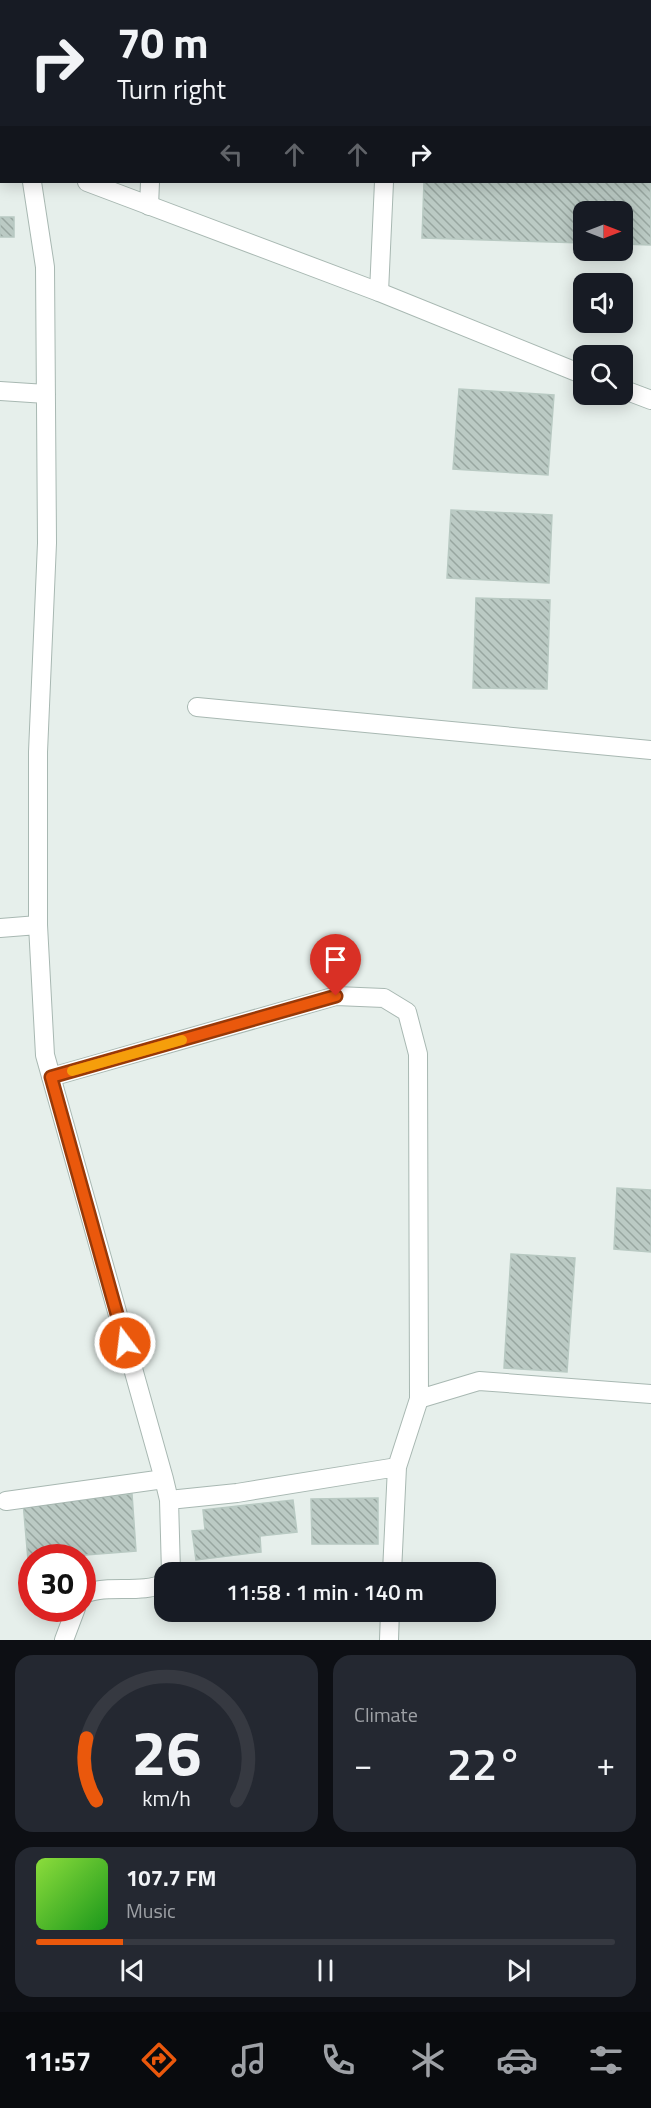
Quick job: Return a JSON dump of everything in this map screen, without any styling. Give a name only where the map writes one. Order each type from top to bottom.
[{"type":"street","points":[[32,183],[45,267],[47,543],[38,752],[38,925],[45,1055],[164,1479],[169,1500],[171,1562]]},
{"type":"street","points":[[90,183],[379,292],[573,371]]},
{"type":"street","points":[[149,206],[150,183]]},
{"type":"street","points":[[379,292],[384,183]]},
{"type":"street","points":[[0,391],[46,394]]},
{"type":"street","points":[[633,393],[651,400]]},
{"type":"street","points":[[197,707],[651,750]]},
{"type":"street","points":[[0,928],[38,925]]},
{"type":"street","points":[[51,1077],[336,996],[384,998],[407,1012],[418,1054],[419,1399],[397,1467],[392,1562]]},
{"type":"street","points":[[419,1399],[478,1381],[651,1394]]},
{"type":"street","points":[[169,1500],[237,1493],[397,1467]]},
{"type":"street","points":[[6,1501],[164,1479]]},
{"type":"street","points":[[96,1590],[154,1588]]},
{"type":"street","points":[[64,1640],[71,1622]]},
{"type":"street","points":[[389,1640],[390,1622]]},
{"type":"building","points":[[424,183],[650,183],[651,245],[633,244],[633,201],[573,201],[573,243],[422,238]]},
{"type":"building","points":[[0,217],[14,217],[14,237],[0,237]]},
{"type":"building","points":[[459,389],[554,395],[548,475],[453,469]]},
{"type":"building","points":[[451,510],[552,515],[549,583],[447,578]]},
{"type":"building","points":[[476,598],[550,600],[547,689],[473,688]]},
{"type":"building","points":[[617,1188],[651,1190],[651,1252],[614,1249]]},
{"type":"building","points":[[511,1254],[575,1258],[567,1372],[504,1368]]},
{"type":"building","points":[[132,1494],[136,1551],[96,1554],[96,1544],[27,1544],[23,1502]]},
{"type":"building","points":[[378,1498],[378,1544],[312,1544],[311,1499]]},
{"type":"building","points":[[293,1500],[297,1532],[260,1536],[261,1552],[196,1560],[192,1531],[205,1530],[203,1510]]},
{"type":"slow traffic","points":[[72,1071],[182,1040]]},
{"type":"route","points":[[125,1343],[51,1077],[336,996]]}]
